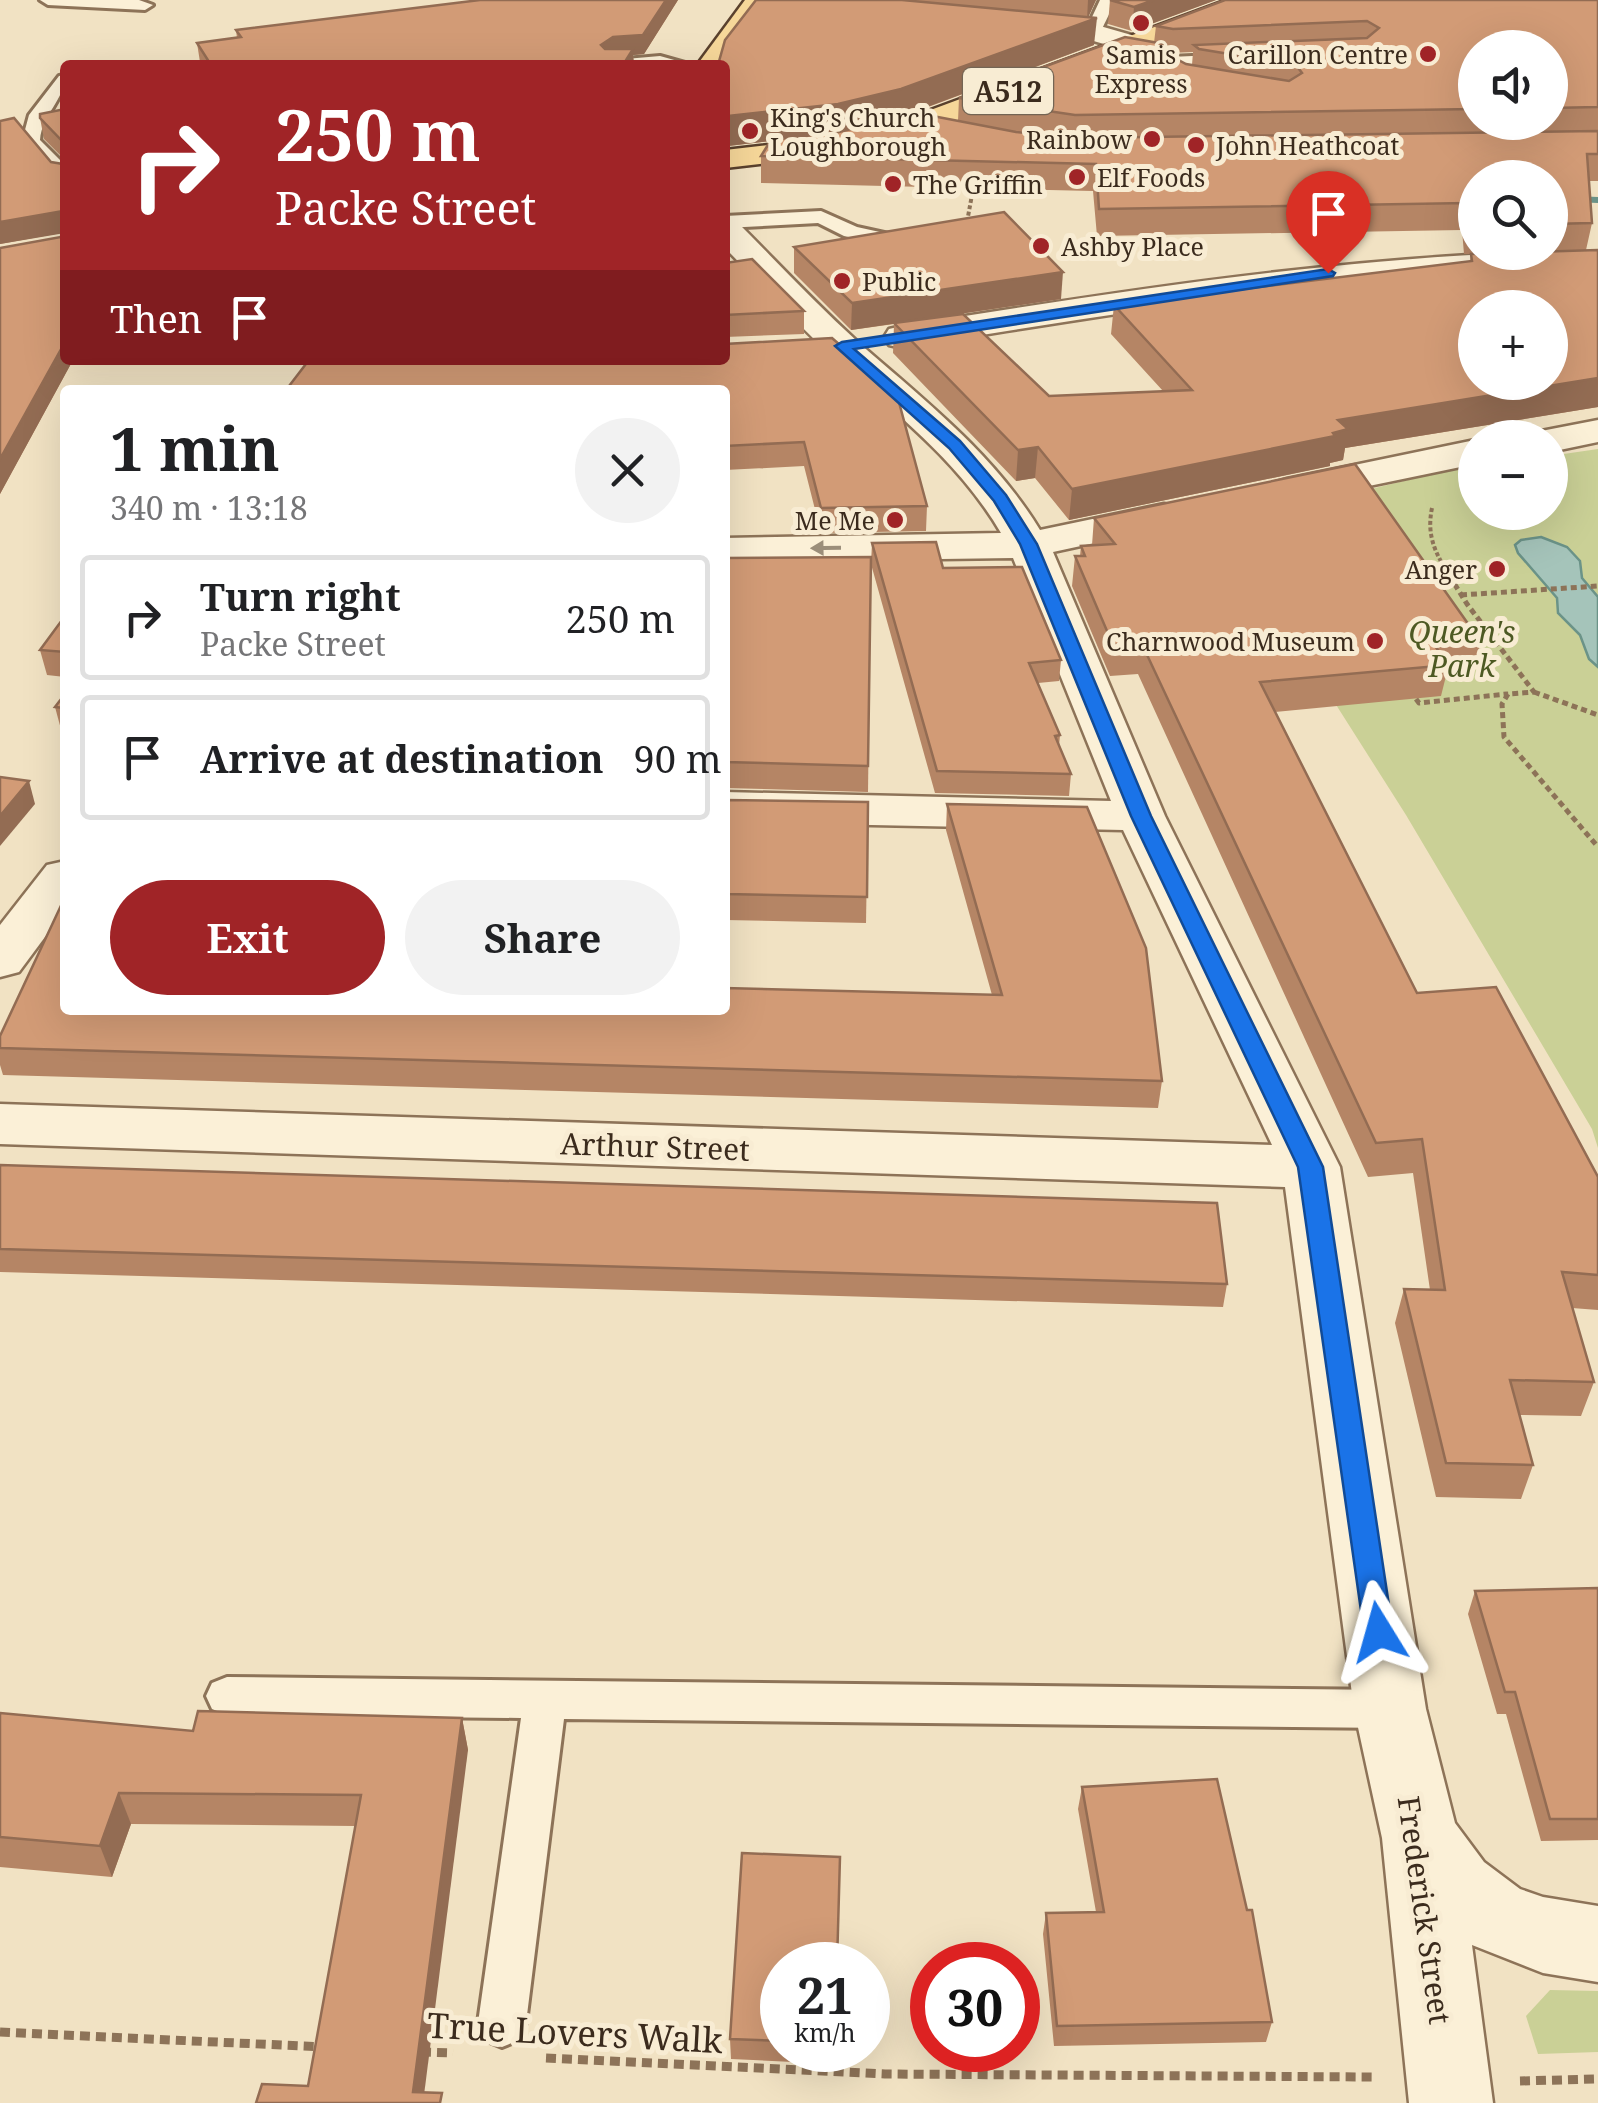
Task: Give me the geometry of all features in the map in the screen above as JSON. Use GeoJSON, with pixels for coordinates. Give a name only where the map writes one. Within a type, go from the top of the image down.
{"type":"FeatureCollection","features":[{"type":"Feature","properties":{"kind":"main road","name":"A512"},"geometry":{"type":"LineString","coordinates":[[730,159],[788,154],[882,136],[1112,42],[1251,0]]}},
{"type":"Feature","properties":{"kind":"main road"},"geometry":{"type":"LineString","coordinates":[[715,60],[764,2]]}},
{"type":"Feature","properties":{"kind":"street"},"geometry":{"type":"LineString","coordinates":[[994,23],[1112,42]]}},
{"type":"Feature","properties":{"kind":"street","name":"Frederick Street"},"geometry":{"type":"LineString","coordinates":[[730,230],[842,346],[954,444],[1000,499],[1029,544],[1141,816],[1310,1167],[1390,1709],[1420,1838],[1449,2092]]}},
{"type":"Feature","properties":{"kind":"street"},"geometry":{"type":"LineString","coordinates":[[803,348],[842,346],[1328,273],[1458,264],[1598,264]]}},
{"type":"Feature","properties":{"kind":"street"},"geometry":{"type":"LineString","coordinates":[[1568,437],[1598,432]]}},
{"type":"Feature","properties":{"kind":"street"},"geometry":{"type":"LineString","coordinates":[[1254,498],[1458,455]]}},
{"type":"Feature","properties":{"kind":"street"},"geometry":{"type":"LineString","coordinates":[[730,550],[1029,544],[1198,509]]}},
{"type":"Feature","properties":{"kind":"street"},"geometry":{"type":"LineString","coordinates":[[730,807],[1141,816]]}},
{"type":"Feature","properties":{"kind":"street"},"geometry":{"type":"LineString","coordinates":[[0,960],[60,882]]}},
{"type":"Feature","properties":{"kind":"street","name":"Arthur Street"},"geometry":{"type":"LineString","coordinates":[[0,1124],[1310,1167]]}},
{"type":"Feature","properties":{"kind":"street"},"geometry":{"type":"LineString","coordinates":[[1420,1838],[1460,1892],[1508,1924],[1562,1941],[1598,1944]]}},
{"type":"Feature","properties":{"kind":"lane"},"geometry":{"type":"LineString","coordinates":[[48,0],[144,5]]}},
{"type":"Feature","properties":{"kind":"lane"},"geometry":{"type":"LineString","coordinates":[[1108,0],[1112,42],[1170,62],[1247,59]]}},
{"type":"Feature","properties":{"kind":"lane"},"geometry":{"type":"LineString","coordinates":[[1170,62],[1184,79]]}},
{"type":"Feature","properties":{"kind":"lane"},"geometry":{"type":"LineString","coordinates":[[60,86],[36,116],[31,141],[60,171]]}},
{"type":"Feature","properties":{"kind":"lane"},"geometry":{"type":"LineString","coordinates":[[730,225],[821,217],[852,232],[890,240]]}},
{"type":"Feature","properties":{"kind":"lane"},"geometry":{"type":"LineString","coordinates":[[227,1696],[1390,1709]]}},
{"type":"Feature","properties":{"kind":"lane"},"geometry":{"type":"LineString","coordinates":[[502,2045],[545,1699]]}},
{"type":"Feature","properties":{"kind":"path"},"geometry":{"type":"LineString","coordinates":[[966,229],[974,184]]}},
{"type":"Feature","properties":{"kind":"path"},"geometry":{"type":"LineString","coordinates":[[1423,462],[1437,472],[1429,524],[1434,550],[1467,604],[1534,692]]}},
{"type":"Feature","properties":{"kind":"path"},"geometry":{"type":"LineString","coordinates":[[1437,582],[1456,584]]}},
{"type":"Feature","properties":{"kind":"path"},"geometry":{"type":"LineString","coordinates":[[1461,595],[1598,586]]}},
{"type":"Feature","properties":{"kind":"path"},"geometry":{"type":"LineString","coordinates":[[1454,604],[1467,604]]}},
{"type":"Feature","properties":{"kind":"path"},"geometry":{"type":"LineString","coordinates":[[1416,698],[1419,703],[1534,692],[1598,715]]}},
{"type":"Feature","properties":{"kind":"path"},"geometry":{"type":"LineString","coordinates":[[1508,694],[1502,704],[1504,737],[1598,847]]}},
{"type":"Feature","properties":{"kind":"path"},"geometry":{"type":"LineString","coordinates":[[0,2032],[334,2048]]}},
{"type":"Feature","properties":{"kind":"path","name":"True Lovers Walk"},"geometry":{"type":"LineString","coordinates":[[413,2052],[502,2045],[885,2074],[1366,2076],[1449,2092]]}},
{"type":"Feature","properties":{"kind":"green space","name":"Queen's Park"},"geometry":{"type":"Polygon","coordinates":[[[1598,449],[1598,1148],[1592,1129],[1406,815],[1222,525],[1458,470],[1458,530],[1568,530],[1568,453],[1598,449]]]}},
{"type":"Feature","properties":{"kind":"green space"},"geometry":{"type":"Polygon","coordinates":[[[1550,1990],[1598,1991],[1598,2052],[1538,2054],[1526,2016],[1550,1990]]]}},
{"type":"Feature","properties":{"kind":"water"},"geometry":{"type":"Polygon","coordinates":[[[1541,537],[1567,547],[1580,561],[1582,578],[1598,597],[1598,667],[1589,659],[1580,635],[1558,613],[1557,598],[1518,553],[1515,545],[1521,540],[1541,537]]]}},
{"type":"Feature","properties":{"kind":"building"},"geometry":{"type":"Polygon","coordinates":[[[480,0],[666,0],[643,35],[613,37],[601,45],[605,49],[633,49],[626,60],[208,60],[197,43],[241,37],[236,30],[480,0]]]}},
{"type":"Feature","properties":{"kind":"building"},"geometry":{"type":"Polygon","coordinates":[[[756,0],[902,0],[1097,18],[901,89],[838,104],[730,116],[730,60],[719,60],[725,40],[756,0]]]}},
{"type":"Feature","properties":{"kind":"building"},"geometry":{"type":"Polygon","coordinates":[[[1110,0],[1154,0],[1134,7],[1110,0]]]}},
{"type":"Feature","properties":{"kind":"building"},"geometry":{"type":"Polygon","coordinates":[[[1225,0],[1598,0],[1598,107],[1568,108],[1568,30],[1458,30],[1458,109],[1075,115],[959,98],[1125,37],[1164,44],[1173,57],[1186,64],[1289,81],[1302,73],[1296,65],[1194,45],[1367,38],[1379,28],[1367,21],[1173,29],[1156,26],[1225,0]]]}},
{"type":"Feature","properties":{"kind":"building"},"geometry":{"type":"Polygon","coordinates":[[[60,110],[60,139],[40,118],[40,114],[60,110]]]}},
{"type":"Feature","properties":{"kind":"building"},"geometry":{"type":"Polygon","coordinates":[[[917,113],[1016,132],[1075,138],[1458,133],[1458,140],[1568,140],[1568,131],[1598,131],[1598,154],[1587,154],[1592,223],[1568,224],[1568,160],[1458,160],[1458,203],[1099,209],[1096,164],[761,156],[771,140],[839,132],[917,113]]]}},
{"type":"Feature","properties":{"kind":"building"},"geometry":{"type":"Polygon","coordinates":[[[14,118],[51,162],[60,164],[60,212],[0,222],[0,121],[14,118]]]}},
{"type":"Feature","properties":{"kind":"building"},"geometry":{"type":"Polygon","coordinates":[[[1004,212],[1063,272],[852,303],[794,247],[1004,212]]]}},
{"type":"Feature","properties":{"kind":"building"},"geometry":{"type":"Polygon","coordinates":[[[60,237],[60,351],[0,459],[0,248],[60,237]]]}},
{"type":"Feature","properties":{"kind":"building"},"geometry":{"type":"Polygon","coordinates":[[[1598,250],[1598,378],[1568,383],[1568,290],[1458,290],[1458,400],[1462,400],[1338,420],[1348,429],[1333,433],[1335,436],[1072,489],[1038,447],[1018,450],[894,323],[963,314],[1049,396],[1192,390],[1114,305],[1458,263],[1458,270],[1568,270],[1568,251],[1598,250]]]}},
{"type":"Feature","properties":{"kind":"building"},"geometry":{"type":"Polygon","coordinates":[[[752,259],[804,311],[730,315],[730,262],[752,259]]]}},
{"type":"Feature","properties":{"kind":"building"},"geometry":{"type":"Polygon","coordinates":[[[832,338],[897,395],[927,506],[821,508],[804,442],[730,446],[730,385],[290,385],[305,365],[730,365],[730,344],[832,338]]]}},
{"type":"Feature","properties":{"kind":"building"},"geometry":{"type":"Polygon","coordinates":[[[1355,464],[1481,642],[1435,646],[1449,665],[1260,682],[1417,993],[1496,987],[1598,1177],[1598,1275],[1562,1272],[1594,1382],[1510,1380],[1533,1465],[1446,1463],[1404,1289],[1445,1290],[1422,1139],[1376,1143],[1141,642],[1113,645],[1075,556],[1085,556],[1081,546],[1115,544],[1094,518],[1355,464]]]}},
{"type":"Feature","properties":{"kind":"building"},"geometry":{"type":"Polygon","coordinates":[[[936,542],[943,568],[1022,567],[1061,660],[1029,663],[1060,735],[1055,736],[1071,774],[937,771],[872,543],[936,542]]]}},
{"type":"Feature","properties":{"kind":"building"},"geometry":{"type":"Polygon","coordinates":[[[871,557],[868,766],[730,762],[730,558],[871,557]]]}},
{"type":"Feature","properties":{"kind":"building"},"geometry":{"type":"Polygon","coordinates":[[[60,623],[60,652],[40,650],[60,623]]]}},
{"type":"Feature","properties":{"kind":"building"},"geometry":{"type":"Polygon","coordinates":[[[0,777],[29,781],[0,816],[0,777]]]}},
{"type":"Feature","properties":{"kind":"building"},"geometry":{"type":"Polygon","coordinates":[[[730,800],[868,802],[867,897],[730,894],[730,800]]]}},
{"type":"Feature","properties":{"kind":"building"},"geometry":{"type":"Polygon","coordinates":[[[947,804],[1087,807],[1146,948],[1162,1081],[0,1048],[0,1036],[60,908],[60,1015],[730,1015],[730,988],[1002,995],[947,804]]]}},
{"type":"Feature","properties":{"kind":"building"},"geometry":{"type":"Polygon","coordinates":[[[0,1165],[1217,1203],[1227,1284],[0,1249],[0,1165]]]}},
{"type":"Feature","properties":{"kind":"building"},"geometry":{"type":"Polygon","coordinates":[[[1598,1588],[1598,1819],[1550,1819],[1515,1692],[1505,1692],[1475,1591],[1598,1588]]]}},
{"type":"Feature","properties":{"kind":"building"},"geometry":{"type":"Polygon","coordinates":[[[198,1711],[462,1718],[413,2092],[442,2093],[440,2103],[256,2103],[262,2084],[308,2086],[361,1795],[119,1793],[100,1846],[0,1837],[0,1713],[193,1731],[198,1711]]]}},
{"type":"Feature","properties":{"kind":"building"},"geometry":{"type":"Polygon","coordinates":[[[1217,1779],[1247,1910],[1252,1910],[1272,2022],[1057,2026],[1046,1913],[1104,1912],[1082,1787],[1217,1779]]]}},
{"type":"Feature","properties":{"kind":"building"},"geometry":{"type":"Polygon","coordinates":[[[742,1853],[840,1857],[838,1942],[760,1942],[760,2040],[730,2039],[742,1853]]]}},
{"type":"Feature","properties":{"kind":"waterway"},"geometry":{"type":"LineString","coordinates":[[1568,199],[1598,200]]}},
{"type":"Feature","properties":{"kind":"place","name":"Samis Express"},"geometry":{"type":"Point","coordinates":[1141,23]}},
{"type":"Feature","properties":{"kind":"place","name":"Carillon Centre"},"geometry":{"type":"Point","coordinates":[1428,54]}},
{"type":"Feature","properties":{"kind":"place","name":"King's Church Loughborough"},"geometry":{"type":"Point","coordinates":[750,131]}},
{"type":"Feature","properties":{"kind":"place","name":"Rainbow"},"geometry":{"type":"Point","coordinates":[1152,139]}},
{"type":"Feature","properties":{"kind":"place","name":"John Heathcoat"},"geometry":{"type":"Point","coordinates":[1196,145]}},
{"type":"Feature","properties":{"kind":"place","name":"Elf Foods"},"geometry":{"type":"Point","coordinates":[1077,177]}},
{"type":"Feature","properties":{"kind":"place","name":"The Griffin"},"geometry":{"type":"Point","coordinates":[893,184]}},
{"type":"Feature","properties":{"kind":"place","name":"Ashby Place"},"geometry":{"type":"Point","coordinates":[1041,246]}},
{"type":"Feature","properties":{"kind":"place","name":"Public"},"geometry":{"type":"Point","coordinates":[842,281]}},
{"type":"Feature","properties":{"kind":"place","name":"Me Me"},"geometry":{"type":"Point","coordinates":[895,520]}},
{"type":"Feature","properties":{"kind":"place","name":"Anger"},"geometry":{"type":"Point","coordinates":[1497,569]}},
{"type":"Feature","properties":{"kind":"place","name":"Charnwood Museum"},"geometry":{"type":"Point","coordinates":[1375,641]}},
{"type":"Feature","properties":{"kind":"route"},"geometry":{"type":"LineString","coordinates":[[1328,273],[842,346],[954,444],[1000,499],[1029,544],[1141,816],[1310,1167],[1379,1632]]}}]}
